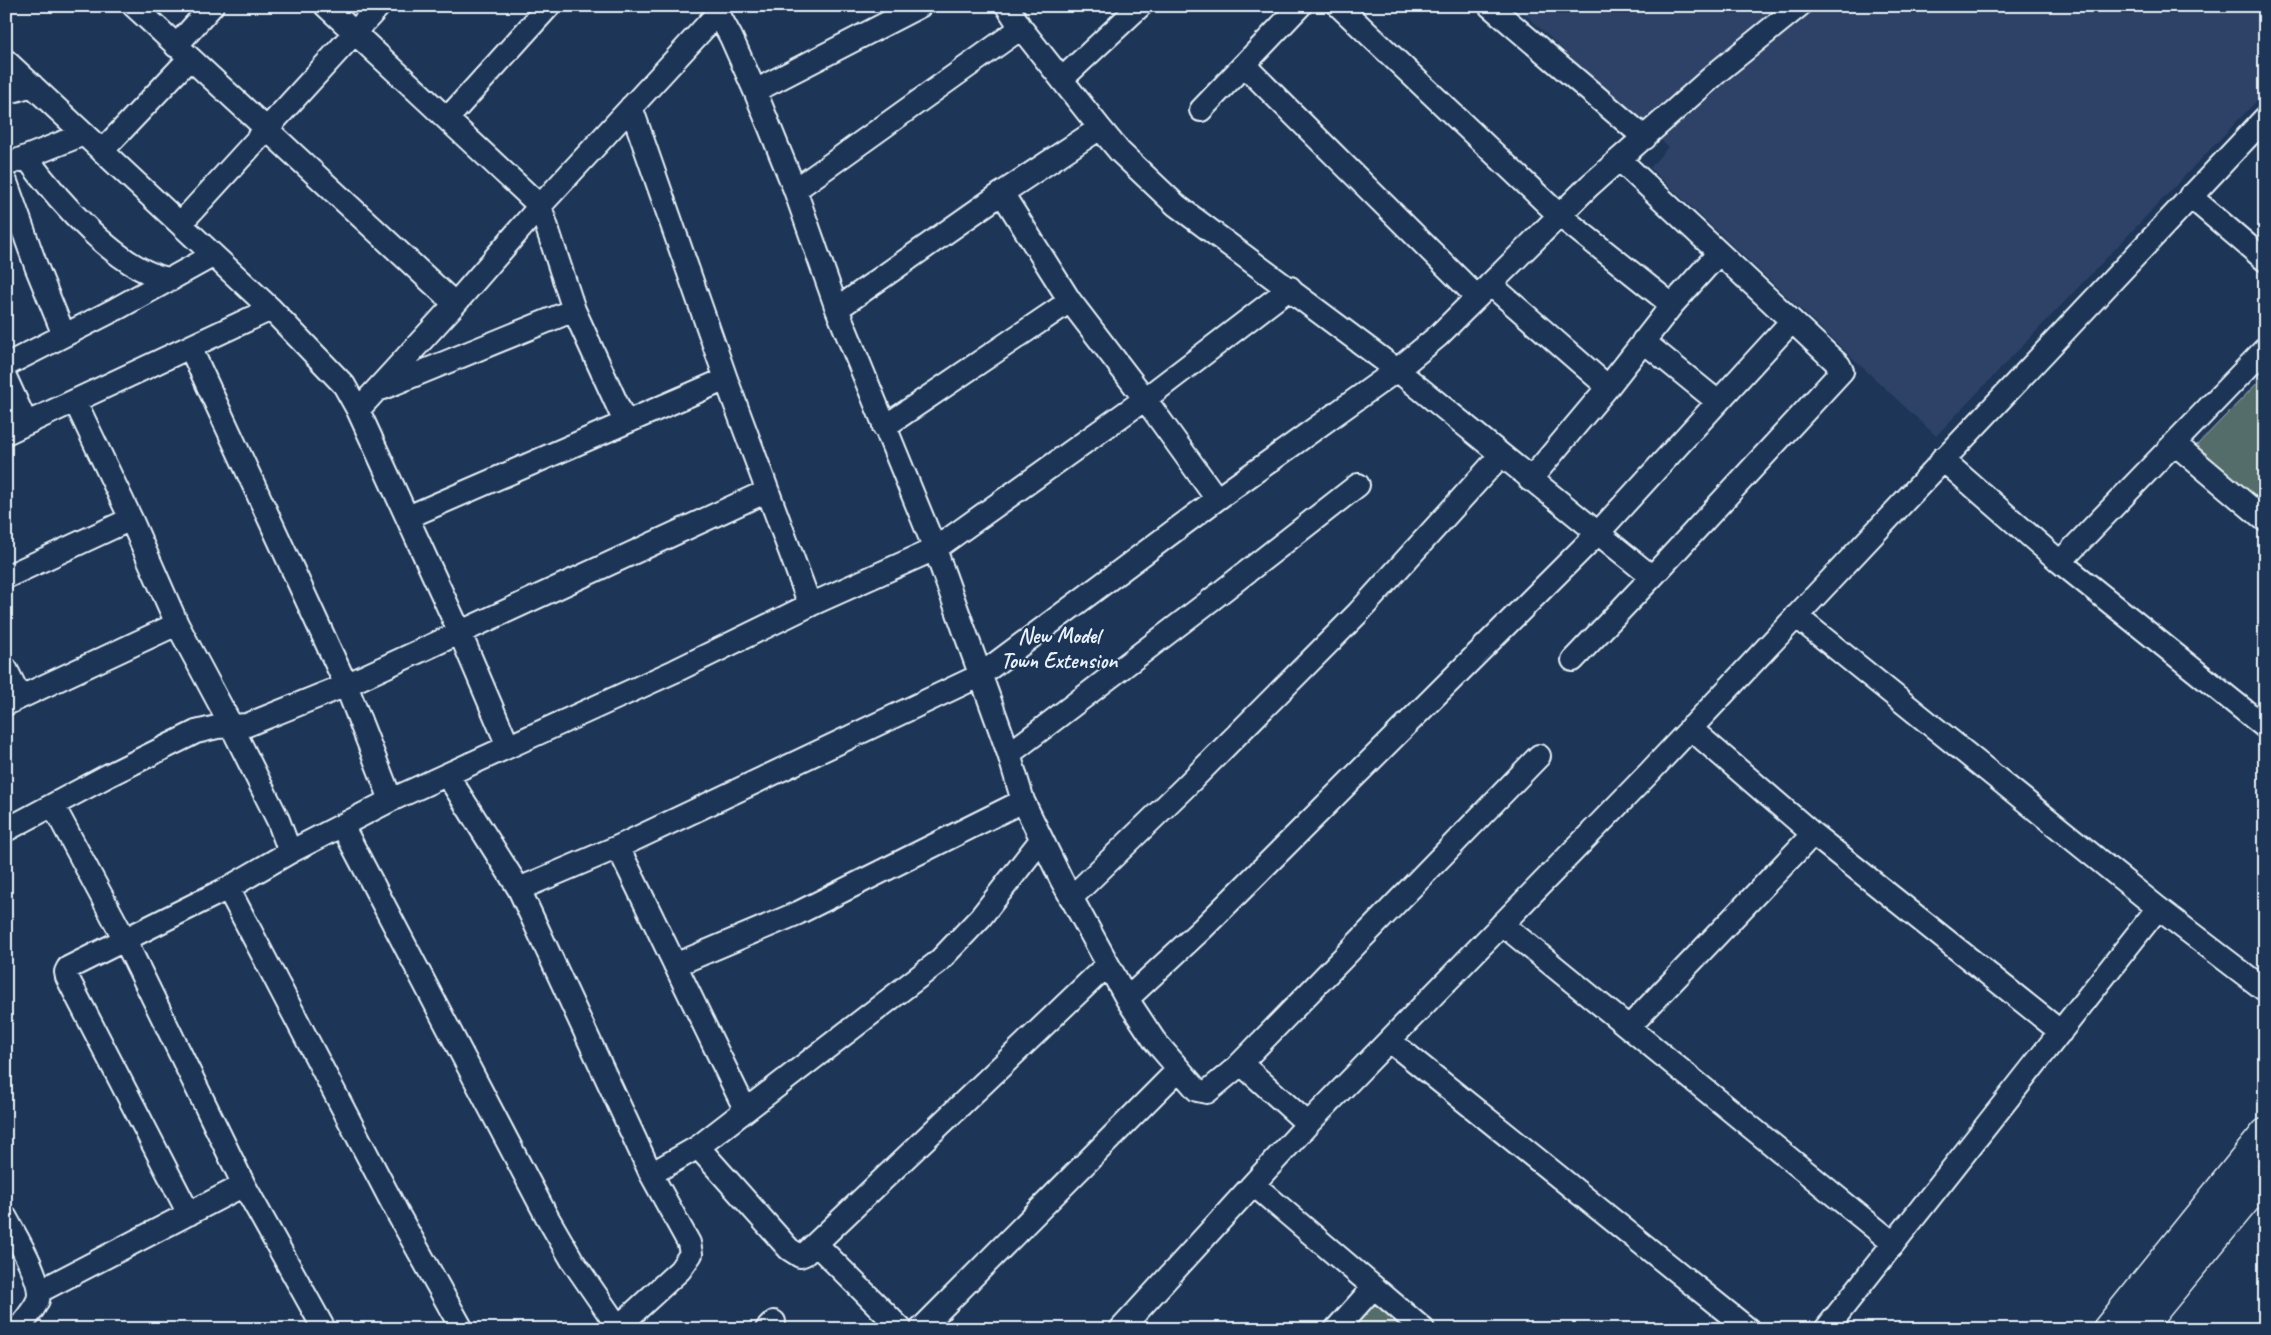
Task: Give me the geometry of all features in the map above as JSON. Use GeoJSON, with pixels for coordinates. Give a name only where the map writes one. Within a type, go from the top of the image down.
{"type":"FeatureCollection","features":[{"type":"Feature","properties":{"kind":"main road"},"geometry":{"type":"LineString","coordinates":[[2107,1329],[2265,1133]]}},
{"type":"Feature","properties":{"kind":"main road"},"geometry":{"type":"LineString","coordinates":[[2140,1329],[2265,1177]]}},
{"type":"Feature","properties":{"kind":"street"},"geometry":{"type":"LineString","coordinates":[[134,6],[456,304]]}},
{"type":"Feature","properties":{"kind":"street"},"geometry":{"type":"LineString","coordinates":[[102,151],[183,52],[212,6]]}},
{"type":"Feature","properties":{"kind":"street"},"geometry":{"type":"LineString","coordinates":[[326,6],[540,206],[574,310],[624,422]]}},
{"type":"Feature","properties":{"kind":"street"},"geometry":{"type":"LineString","coordinates":[[180,224],[379,6]]}},
{"type":"Feature","properties":{"kind":"street"},"geometry":{"type":"LineString","coordinates":[[447,119],[549,6]]}},
{"type":"Feature","properties":{"kind":"street"},"geometry":{"type":"LineString","coordinates":[[755,92],[920,6]]}},
{"type":"Feature","properties":{"kind":"street"},"geometry":{"type":"LineString","coordinates":[[1007,6],[1021,28],[1120,152],[1176,206],[1290,288],[1397,370],[1530,480],[1652,577]]}},
{"type":"Feature","properties":{"kind":"street"},"geometry":{"type":"LineString","coordinates":[[1062,79],[1140,6]]}},
{"type":"Feature","properties":{"kind":"street"},"geometry":{"type":"LineString","coordinates":[[1201,110],[1300,6]]}},
{"type":"Feature","properties":{"kind":"street"},"geometry":{"type":"LineString","coordinates":[[1339,6],[1559,215],[1672,304]]}},
{"type":"Feature","properties":{"kind":"street"},"geometry":{"type":"LineString","coordinates":[[1490,6],[1645,138]]}},
{"type":"Feature","properties":{"kind":"street"},"geometry":{"type":"LineString","coordinates":[[519,889],[618,847],[979,676],[1397,370],[1438,336],[1559,215],[1720,70],[1799,6]]}},
{"type":"Feature","properties":{"kind":"street"},"geometry":{"type":"LineString","coordinates":[[358,410],[456,304],[540,206],[716,9],[731,37],[795,190],[837,309],[935,549],[979,676],[1009,754],[1023,801],[1071,898],[1127,999],[1154,1040],[1178,1070],[1202,1092],[1210,1090],[1236,1068],[1539,756]]}},
{"type":"Feature","properties":{"kind":"street"},"geometry":{"type":"LineString","coordinates":[[795,190],[1021,28]]}},
{"type":"Feature","properties":{"kind":"street"},"geometry":{"type":"LineString","coordinates":[[6,60],[212,256],[271,309],[344,385],[358,410],[408,517],[508,746]]}},
{"type":"Feature","properties":{"kind":"street"},"geometry":{"type":"LineString","coordinates":[[1244,65],[1484,290],[1608,388]]}},
{"type":"Feature","properties":{"kind":"street"},"geometry":{"type":"LineString","coordinates":[[6,93],[32,85]]}},
{"type":"Feature","properties":{"kind":"street"},"geometry":{"type":"LineString","coordinates":[[631,106],[726,379],[810,605]]}},
{"type":"Feature","properties":{"kind":"street"},"geometry":{"type":"LineString","coordinates":[[1121,1329],[1308,1124],[1690,728],[2265,118]]}},
{"type":"Feature","properties":{"kind":"street"},"geometry":{"type":"LineString","coordinates":[[837,309],[1002,193],[1100,128]]}},
{"type":"Feature","properties":{"kind":"street"},"geometry":{"type":"LineString","coordinates":[[84,134],[16,161],[51,191],[81,222],[111,248],[140,269],[158,278],[172,279]]}},
{"type":"Feature","properties":{"kind":"street"},"geometry":{"type":"LineString","coordinates":[[1573,660],[1842,371],[1838,365],[1620,160]]}},
{"type":"Feature","properties":{"kind":"street"},"geometry":{"type":"LineString","coordinates":[[6,182],[36,266],[64,335]]}},
{"type":"Feature","properties":{"kind":"street"},"geometry":{"type":"LineString","coordinates":[[1002,193],[1070,301],[1145,398],[1217,500]]}},
{"type":"Feature","properties":{"kind":"street"},"geometry":{"type":"LineString","coordinates":[[2190,196],[2265,260]]}},
{"type":"Feature","properties":{"kind":"street"},"geometry":{"type":"LineString","coordinates":[[1530,480],[1608,388],[1672,304],[1718,254]]}},
{"type":"Feature","properties":{"kind":"street"},"geometry":{"type":"LineString","coordinates":[[6,366],[212,256]]}},
{"type":"Feature","properties":{"kind":"street"},"geometry":{"type":"LineString","coordinates":[[190,1214],[66,972],[72,965],[228,888],[290,852],[342,827],[391,800],[448,776],[508,746],[675,671],[810,605],[935,549],[1145,398],[1290,288]]}},
{"type":"Feature","properties":{"kind":"street"},"geometry":{"type":"LineString","coordinates":[[884,427],[1070,301]]}},
{"type":"Feature","properties":{"kind":"street"},"geometry":{"type":"LineString","coordinates":[[6,379],[16,428],[271,309]]}},
{"type":"Feature","properties":{"kind":"street"},"geometry":{"type":"LineString","coordinates":[[376,391],[574,310]]}},
{"type":"Feature","properties":{"kind":"street"},"geometry":{"type":"LineString","coordinates":[[1127,999],[1203,928],[1597,534],[1791,322]]}},
{"type":"Feature","properties":{"kind":"street"},"geometry":{"type":"LineString","coordinates":[[1644,341],[1718,402]]}},
{"type":"Feature","properties":{"kind":"street"},"geometry":{"type":"LineString","coordinates":[[190,347],[346,685],[391,800]]}},
{"type":"Feature","properties":{"kind":"street"},"geometry":{"type":"LineString","coordinates":[[2060,562],[2265,349]]}},
{"type":"Feature","properties":{"kind":"street"},"geometry":{"type":"LineString","coordinates":[[408,517],[726,379]]}},
{"type":"Feature","properties":{"kind":"street"},"geometry":{"type":"LineString","coordinates":[[75,401],[131,518],[177,624],[232,727],[278,820],[290,852]]}},
{"type":"Feature","properties":{"kind":"street"},"geometry":{"type":"LineString","coordinates":[[2175,444],[2265,520]]}},
{"type":"Feature","properties":{"kind":"street"},"geometry":{"type":"LineString","coordinates":[[1071,898],[1184,788],[1358,613],[1501,455]]}},
{"type":"Feature","properties":{"kind":"street"},"geometry":{"type":"LineString","coordinates":[[1942,460],[2060,562],[2265,727]]}},
{"type":"Feature","properties":{"kind":"street"},"geometry":{"type":"LineString","coordinates":[[1009,754],[1358,485]]}},
{"type":"Feature","properties":{"kind":"street"},"geometry":{"type":"LineString","coordinates":[[6,830],[196,732],[260,721],[346,685],[767,491]]}},
{"type":"Feature","properties":{"kind":"street"},"geometry":{"type":"LineString","coordinates":[[6,577],[131,518]]}},
{"type":"Feature","properties":{"kind":"street"},"geometry":{"type":"LineString","coordinates":[[1796,616],[2158,908],[2265,990]]}},
{"type":"Feature","properties":{"kind":"street"},"geometry":{"type":"LineString","coordinates":[[6,669],[13,701],[177,624]]}},
{"type":"Feature","properties":{"kind":"street"},"geometry":{"type":"LineString","coordinates":[[1690,728],[1813,834],[2061,1032]]}},
{"type":"Feature","properties":{"kind":"street"},"geometry":{"type":"LineString","coordinates":[[342,827],[546,1215],[572,1260],[617,1328],[680,1270],[691,1254],[689,1242],[651,1174],[519,889],[448,776]]}},
{"type":"Feature","properties":{"kind":"street"},"geometry":{"type":"LineString","coordinates":[[675,966],[798,913],[1023,801]]}},
{"type":"Feature","properties":{"kind":"street"},"geometry":{"type":"LineString","coordinates":[[53,805],[125,940],[244,1185],[324,1329]]}},
{"type":"Feature","properties":{"kind":"street"},"geometry":{"type":"LineString","coordinates":[[1629,1027],[1813,834]]}},
{"type":"Feature","properties":{"kind":"street"},"geometry":{"type":"LineString","coordinates":[[651,1174],[698,1147],[938,962],[980,918],[1041,840]]}},
{"type":"Feature","properties":{"kind":"street"},"geometry":{"type":"LineString","coordinates":[[618,847],[746,1109]]}},
{"type":"Feature","properties":{"kind":"street"},"geometry":{"type":"LineString","coordinates":[[228,888],[398,1214],[462,1329]]}},
{"type":"Feature","properties":{"kind":"street"},"geometry":{"type":"LineString","coordinates":[[1826,1329],[2158,908]]}},
{"type":"Feature","properties":{"kind":"street"},"geometry":{"type":"LineString","coordinates":[[1502,924],[1893,1243]]}},
{"type":"Feature","properties":{"kind":"street"},"geometry":{"type":"LineString","coordinates":[[698,1147],[789,1250],[800,1256],[805,1254],[1107,965]]}},
{"type":"Feature","properties":{"kind":"street"},"geometry":{"type":"LineString","coordinates":[[1390,1041],[1748,1329]]}},
{"type":"Feature","properties":{"kind":"street"},"geometry":{"type":"LineString","coordinates":[[1236,1068],[1246,1068],[1308,1124]]}},
{"type":"Feature","properties":{"kind":"street"},"geometry":{"type":"LineString","coordinates":[[920,1329],[1178,1070]]}},
{"type":"Feature","properties":{"kind":"street"},"geometry":{"type":"LineString","coordinates":[[40,1291],[244,1185]]}},
{"type":"Feature","properties":{"kind":"street"},"geometry":{"type":"LineString","coordinates":[[1254,1185],[1423,1329]]}},
{"type":"Feature","properties":{"kind":"street"},"geometry":{"type":"LineString","coordinates":[[6,1218],[35,1276],[40,1291],[38,1300],[18,1329]]}},
{"type":"Feature","properties":{"kind":"street"},"geometry":{"type":"LineString","coordinates":[[816,1244],[901,1329]]}},
{"type":"Feature","properties":{"kind":"street"},"geometry":{"type":"LineString","coordinates":[[1336,1329],[1373,1288]]}},
{"type":"Feature","properties":{"kind":"shaded area"},"geometry":{"type":"Polygon","coordinates":[[[1516,6],[2265,6],[2265,92],[1936,436],[1650,168],[1668,147],[1516,6]]]}},
{"type":"Feature","properties":{"kind":"green space"},"geometry":{"type":"Polygon","coordinates":[[[2265,375],[2265,506],[2194,448],[2265,375]]]}},
{"type":"Feature","properties":{"kind":"green space"},"geometry":{"type":"Polygon","coordinates":[[[1373,1303],[1404,1329],[1352,1329],[1373,1303]]]}},
{"type":"Feature","properties":{"kind":"district","name":"New Model Town Extension"},"geometry":{"type":"Point","coordinates":[1059,648]}}]}
